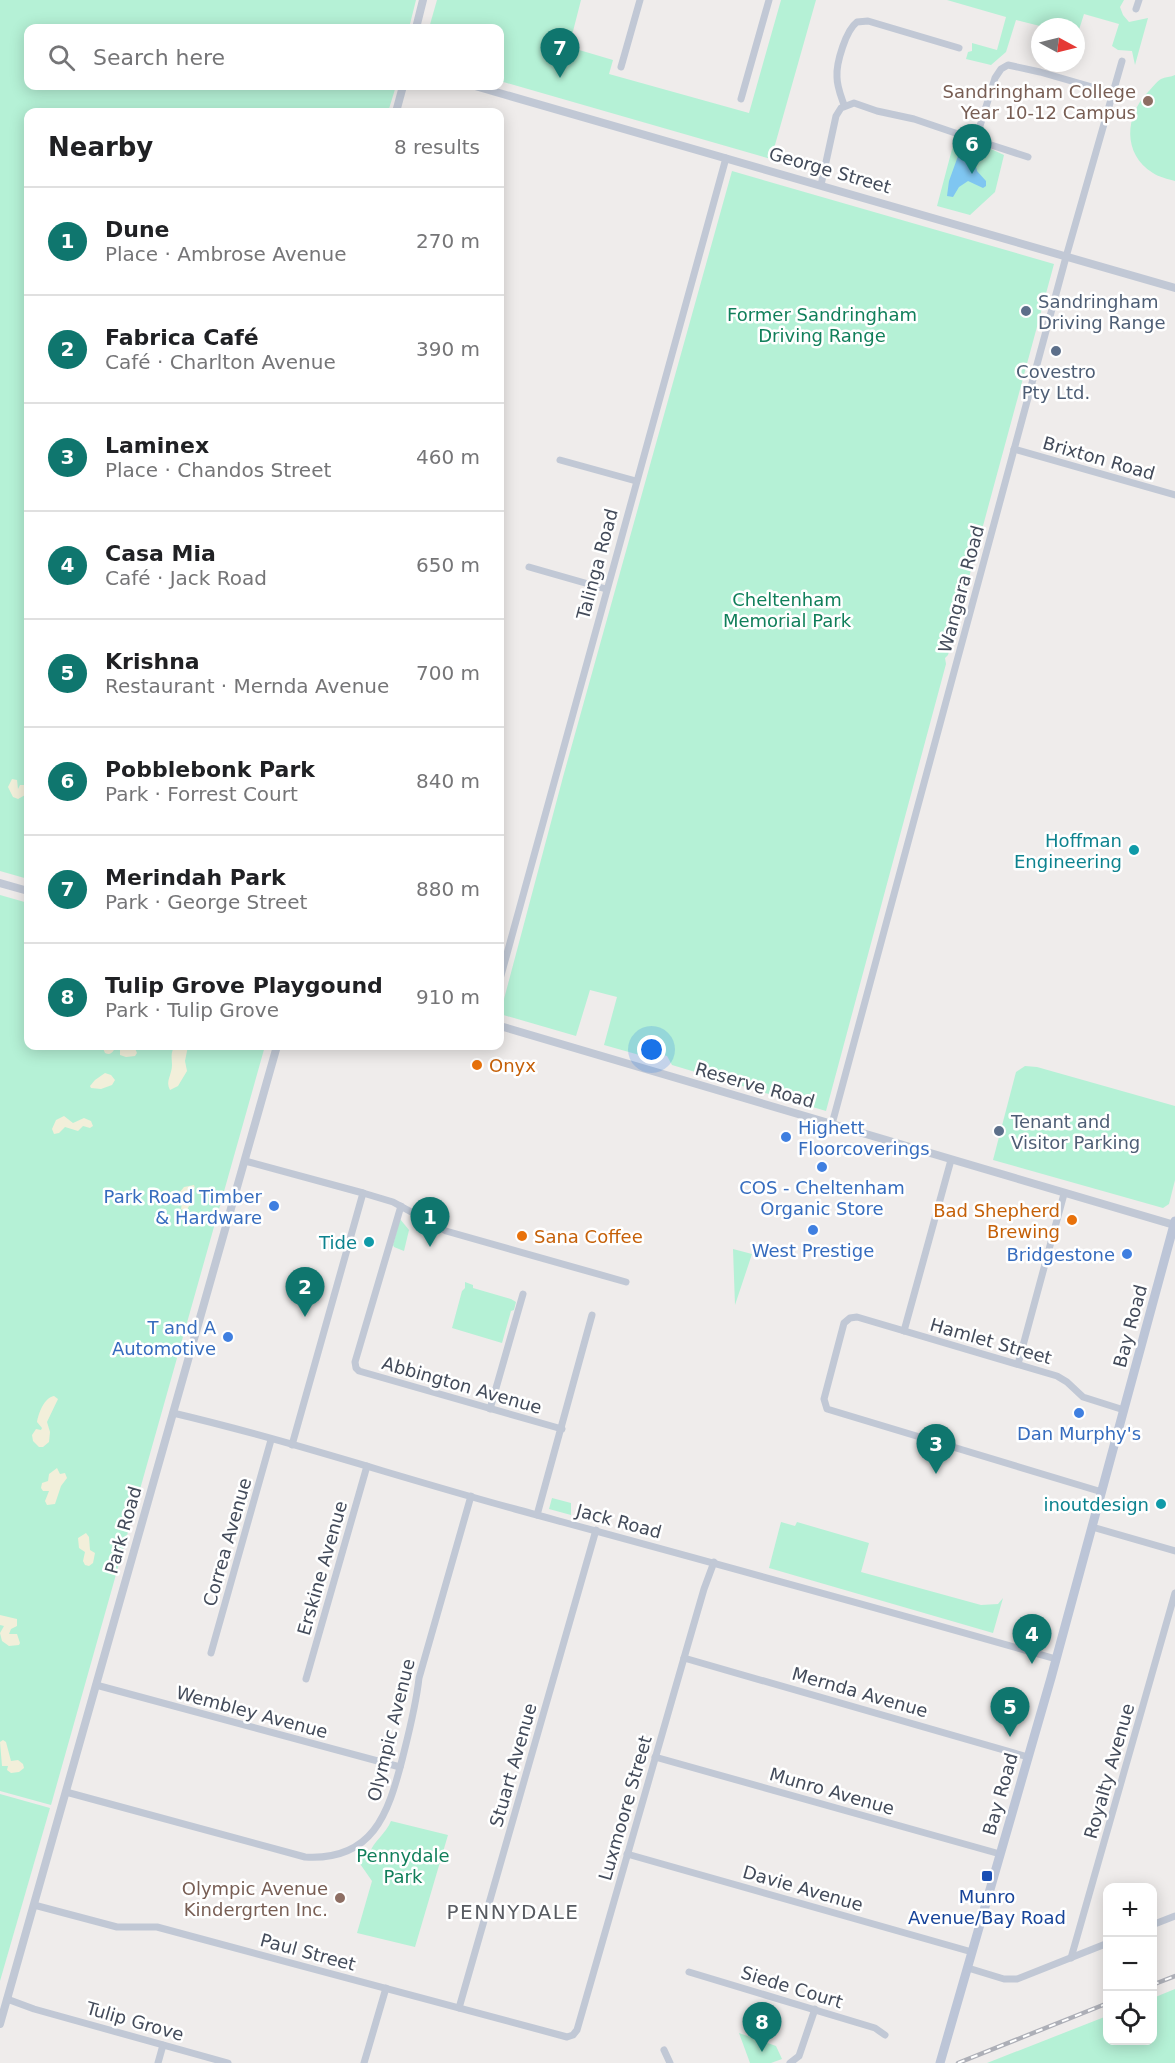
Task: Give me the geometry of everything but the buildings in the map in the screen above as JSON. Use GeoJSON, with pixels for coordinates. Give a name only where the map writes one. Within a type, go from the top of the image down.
{"type":"FeatureCollection","features":[{"type":"Feature","properties":{"kind":"main road","name":"Bay Road"},"geometry":{"type":"LineString","coordinates":[[940,2063],[1056,1659],[1174,1223]]}},
{"type":"Feature","properties":{"kind":"street"},"geometry":{"type":"LineString","coordinates":[[417,24],[423,0]]}},
{"type":"Feature","properties":{"kind":"street"},"geometry":{"type":"LineString","coordinates":[[621,67],[640,0]]}},
{"type":"Feature","properties":{"kind":"street"},"geometry":{"type":"LineString","coordinates":[[741,99],[769,0]]}},
{"type":"Feature","properties":{"kind":"street"},"geometry":{"type":"LineString","coordinates":[[1136,9],[1138,0]]}},
{"type":"Feature","properties":{"kind":"street"},"geometry":{"type":"LineString","coordinates":[[844,105],[839,90],[837,71],[848,34],[857,22],[868,21],[959,48]]}},
{"type":"Feature","properties":{"kind":"street","name":"Wangara Road"},"geometry":{"type":"LineString","coordinates":[[832,1124],[1066,257],[1122,61]]}},
{"type":"Feature","properties":{"kind":"street"},"geometry":{"type":"LineString","coordinates":[[821,185],[836,116],[844,105],[858,104],[927,123],[960,136],[967,136],[975,134],[981,125],[996,74],[1008,65],[1113,93]]}},
{"type":"Feature","properties":{"kind":"street"},"geometry":{"type":"LineString","coordinates":[[397,108],[402,90]]}},
{"type":"Feature","properties":{"kind":"street","name":"George Street"},"geometry":{"type":"LineString","coordinates":[[489,90],[1175,288]]}},
{"type":"Feature","properties":{"kind":"street"},"geometry":{"type":"LineString","coordinates":[[975,134],[988,144],[1028,157]]}},
{"type":"Feature","properties":{"kind":"street","name":"Talinga Road"},"geometry":{"type":"LineString","coordinates":[[504,964],[726,158]]}},
{"type":"Feature","properties":{"kind":"street","name":"Brixton Road"},"geometry":{"type":"LineString","coordinates":[[1014,449],[1175,495]]}},
{"type":"Feature","properties":{"kind":"street"},"geometry":{"type":"LineString","coordinates":[[560,460],[636,482]]}},
{"type":"Feature","properties":{"kind":"street"},"geometry":{"type":"LineString","coordinates":[[529,567],[606,589]]}},
{"type":"Feature","properties":{"kind":"street"},"geometry":{"type":"LineString","coordinates":[[0,883],[24,890]]}},
{"type":"Feature","properties":{"kind":"street","name":"Reserve Road"},"geometry":{"type":"LineString","coordinates":[[504,1027],[1064,1194],[1174,1223]]}},
{"type":"Feature","properties":{"kind":"street","name":"Park Road"},"geometry":{"type":"LineString","coordinates":[[0,2024],[276,1050]]}},
{"type":"Feature","properties":{"kind":"street"},"geometry":{"type":"LineString","coordinates":[[904,1331],[951,1160]]}},
{"type":"Feature","properties":{"kind":"street"},"geometry":{"type":"LineString","coordinates":[[245,1161],[363,1193],[401,1206],[446,1231],[626,1282]]}},
{"type":"Feature","properties":{"kind":"street"},"geometry":{"type":"LineString","coordinates":[[292,1445],[363,1193]]}},
{"type":"Feature","properties":{"kind":"street"},"geometry":{"type":"LineString","coordinates":[[1018,1364],[1064,1194]]}},
{"type":"Feature","properties":{"kind":"street","name":"Abbington Avenue"},"geometry":{"type":"LineString","coordinates":[[401,1206],[356,1368],[359,1371],[562,1429]]}},
{"type":"Feature","properties":{"kind":"street"},"geometry":{"type":"LineString","coordinates":[[490,1409],[523,1294]]}},
{"type":"Feature","properties":{"kind":"street"},"geometry":{"type":"LineString","coordinates":[[537,1515],[592,1315]]}},
{"type":"Feature","properties":{"kind":"street","name":"Hamlet Street"},"geometry":{"type":"LineString","coordinates":[[1102,1492],[834,1412],[825,1407],[824,1399],[844,1323],[850,1318],[857,1317],[1061,1377],[1083,1397],[1124,1410]]}},
{"type":"Feature","properties":{"kind":"street","name":"Jack Road"},"geometry":{"type":"LineString","coordinates":[[173,1413],[537,1515],[712,1561],[1056,1659]]}},
{"type":"Feature","properties":{"kind":"street","name":"Correa Avenue"},"geometry":{"type":"LineString","coordinates":[[211,1653],[271,1440]]}},
{"type":"Feature","properties":{"kind":"street","name":"Erskine Avenue"},"geometry":{"type":"LineString","coordinates":[[306,1679],[367,1466]]}},
{"type":"Feature","properties":{"kind":"street","name":"Olympic Avenue"},"geometry":{"type":"LineString","coordinates":[[66,1792],[305,1857],[318,1857],[351,1849],[370,1836],[385,1814],[400,1767],[416,1708],[419,1678],[471,1496]]}},
{"type":"Feature","properties":{"kind":"street"},"geometry":{"type":"LineString","coordinates":[[1092,1527],[1175,1551]]}},
{"type":"Feature","properties":{"kind":"street","name":"Stuart Avenue"},"geometry":{"type":"LineString","coordinates":[[459,2008],[596,1530]]}},
{"type":"Feature","properties":{"kind":"street","name":"Luxmoore Street"},"geometry":{"type":"LineString","coordinates":[[573,2035],[577,2030],[712,1561]]}},
{"type":"Feature","properties":{"kind":"street","name":"Royalty Avenue"},"geometry":{"type":"LineString","coordinates":[[1071,1958],[1175,1593]]}},
{"type":"Feature","properties":{"kind":"street","name":"Mernda Avenue"},"geometry":{"type":"LineString","coordinates":[[684,1658],[1028,1757]]}},
{"type":"Feature","properties":{"kind":"street","name":"Wembley Avenue"},"geometry":{"type":"LineString","coordinates":[[96,1685],[400,1767]]}},
{"type":"Feature","properties":{"kind":"street","name":"Munro Avenue"},"geometry":{"type":"LineString","coordinates":[[655,1757],[1000,1854]]}},
{"type":"Feature","properties":{"kind":"street","name":"Davie Avenue"},"geometry":{"type":"LineString","coordinates":[[627,1854],[972,1952]]}},
{"type":"Feature","properties":{"kind":"street","name":"Paul Street"},"geometry":{"type":"LineString","coordinates":[[34,1905],[117,1928],[157,1927],[567,2037],[573,2035]]}},
{"type":"Feature","properties":{"kind":"street"},"geometry":{"type":"LineString","coordinates":[[1157,1923],[1175,1916]]}},
{"type":"Feature","properties":{"kind":"street"},"geometry":{"type":"LineString","coordinates":[[968,1968],[1013,1980],[1103,1945]]}},
{"type":"Feature","properties":{"kind":"street","name":"Siede Court"},"geometry":{"type":"LineString","coordinates":[[689,1972],[875,2028],[885,2035]]}},
{"type":"Feature","properties":{"kind":"street"},"geometry":{"type":"LineString","coordinates":[[364,2063],[386,1988]]}},
{"type":"Feature","properties":{"kind":"street","name":"Tulip Grove"},"geometry":{"type":"LineString","coordinates":[[6,2002],[228,2063]]}},
{"type":"Feature","properties":{"kind":"street"},"geometry":{"type":"LineString","coordinates":[[789,2063],[799,2056],[815,2009]]}},
{"type":"Feature","properties":{"kind":"street"},"geometry":{"type":"LineString","coordinates":[[158,2063],[163,2045]]}},
{"type":"Feature","properties":{"kind":"street"},"geometry":{"type":"LineString","coordinates":[[664,2050],[670,2063]]}},
{"type":"Feature","properties":{"kind":"green space"},"geometry":{"type":"Polygon","coordinates":[[[0,0],[416,0],[410,24],[24,24],[24,90],[395,90],[389,108],[24,108],[24,878],[0,871],[0,0]]]}},
{"type":"Feature","properties":{"kind":"green space"},"geometry":{"type":"Polygon","coordinates":[[[437,0],[581,0],[569,47],[613,60],[609,74],[749,113],[781,0],[816,0],[771,159],[504,82],[504,24],[430,24],[437,0]]]}},
{"type":"Feature","properties":{"kind":"green space"},"geometry":{"type":"Polygon","coordinates":[[[947,0],[1124,0],[1120,7],[1129,22],[1148,18],[1135,65],[1132,51],[1118,50],[1112,46],[1119,24],[1084,14],[1083,18],[1031,18],[1031,24],[1016,20],[1006,52],[991,65],[966,59],[968,52],[972,51],[972,43],[997,50],[1006,17],[947,0]]]}},
{"type":"Feature","properties":{"kind":"green space"},"geometry":{"type":"Polygon","coordinates":[[[1175,75],[1175,181],[1155,174],[1143,165],[1136,156],[1130,134],[1131,123],[1140,101],[1159,80],[1175,75]]]}},
{"type":"Feature","properties":{"kind":"green space"},"geometry":{"type":"Polygon","coordinates":[[[955,138],[978,143],[1004,155],[995,192],[970,215],[937,206],[955,138]]]}},
{"type":"Feature","properties":{"kind":"green space"},"geometry":{"type":"Polygon","coordinates":[[[732,171],[1054,264],[948,655],[945,658],[946,664],[826,1111],[672,1065],[667,1056],[659,1054],[650,1058],[604,1045],[617,997],[590,990],[576,1036],[504,1015],[504,999],[563,777],[732,171]]]}},
{"type":"Feature","properties":{"kind":"green space"},"geometry":{"type":"Polygon","coordinates":[[[0,895],[24,902],[24,1050],[264,1050],[51,1805],[0,1791],[0,895]]]}},
{"type":"Feature","properties":{"kind":"green space"},"geometry":{"type":"Polygon","coordinates":[[[1025,1066],[1037,1067],[1175,1106],[1175,1180],[1169,1204],[1163,1208],[993,1160],[1016,1072],[1025,1066]]]}},
{"type":"Feature","properties":{"kind":"green space"},"geometry":{"type":"Polygon","coordinates":[[[400,1219],[409,1230],[404,1251],[393,1245],[400,1219]]]}},
{"type":"Feature","properties":{"kind":"green space"},"geometry":{"type":"Polygon","coordinates":[[[733,1249],[752,1254],[735,1305],[733,1249]]]}},
{"type":"Feature","properties":{"kind":"green space"},"geometry":{"type":"Polygon","coordinates":[[[465,1282],[473,1285],[473,1288],[516,1302],[514,1310],[511,1311],[502,1343],[452,1328],[465,1282]]]}},
{"type":"Feature","properties":{"kind":"green space"},"geometry":{"type":"Polygon","coordinates":[[[552,1498],[571,1503],[571,1515],[549,1509],[552,1498]]]}},
{"type":"Feature","properties":{"kind":"green space"},"geometry":{"type":"Polygon","coordinates":[[[781,1522],[795,1526],[797,1522],[869,1543],[861,1572],[981,1605],[998,1604],[1003,1598],[993,1633],[769,1568],[781,1522]]]}},
{"type":"Feature","properties":{"kind":"green space"},"geometry":{"type":"Polygon","coordinates":[[[0,1794],[50,1808],[0,1981],[0,1794]]]}},
{"type":"Feature","properties":{"kind":"green space","name":"Pennydale Park"},"geometry":{"type":"Polygon","coordinates":[[[391,1821],[448,1835],[415,1947],[357,1933],[372,1881],[356,1858],[362,1854],[369,1855],[391,1821]]]}},
{"type":"Feature","properties":{"kind":"green space"},"geometry":{"type":"Polygon","coordinates":[[[1175,1989],[1175,2063],[987,2063],[1103,2018],[1103,2045],[1157,2045],[1157,1996],[1175,1989]]]}},
{"type":"Feature","properties":{"kind":"green space"},"geometry":{"type":"Polygon","coordinates":[[[739,2033],[776,2046],[782,2059],[771,2063],[750,2063],[739,2033]]]}},
{"type":"Feature","properties":{"kind":"sand"},"geometry":{"type":"Polygon","coordinates":[[[12,779],[17,780],[18,789],[20,785],[24,785],[24,796],[18,799],[13,797],[8,787],[12,779]]]}},
{"type":"Feature","properties":{"kind":"sand"},"geometry":{"type":"Polygon","coordinates":[[[104,1050],[114,1050],[111,1053],[105,1053],[104,1050]]]}},
{"type":"Feature","properties":{"kind":"sand"},"geometry":{"type":"Polygon","coordinates":[[[120,1050],[136,1050],[137,1053],[135,1056],[120,1055],[120,1050]]]}},
{"type":"Feature","properties":{"kind":"sand"},"geometry":{"type":"Polygon","coordinates":[[[173,1050],[187,1050],[185,1061],[187,1071],[178,1086],[170,1090],[168,1081],[172,1069],[173,1050]]]}},
{"type":"Feature","properties":{"kind":"sand"},"geometry":{"type":"Polygon","coordinates":[[[105,1073],[111,1075],[115,1080],[112,1085],[101,1089],[91,1088],[95,1080],[105,1073]]]}},
{"type":"Feature","properties":{"kind":"sand"},"geometry":{"type":"Polygon","coordinates":[[[64,1116],[73,1123],[84,1118],[91,1121],[93,1126],[90,1128],[83,1126],[78,1131],[65,1127],[59,1133],[54,1134],[52,1129],[56,1120],[64,1116]]]}},
{"type":"Feature","properties":{"kind":"sand"},"geometry":{"type":"Polygon","coordinates":[[[194,1185],[195,1188],[192,1189],[194,1192],[191,1193],[194,1196],[188,1198],[192,1205],[186,1212],[181,1209],[182,1202],[176,1201],[175,1198],[184,1187],[194,1185]]]}},
{"type":"Feature","properties":{"kind":"sand"},"geometry":{"type":"Polygon","coordinates":[[[54,1396],[58,1399],[47,1422],[50,1432],[49,1442],[39,1447],[33,1441],[32,1435],[36,1429],[41,1430],[37,1422],[41,1410],[45,1402],[54,1396]]]}},
{"type":"Feature","properties":{"kind":"sand"},"geometry":{"type":"Polygon","coordinates":[[[57,1468],[60,1474],[65,1473],[67,1478],[61,1486],[55,1504],[47,1505],[45,1501],[49,1491],[43,1491],[42,1483],[48,1481],[49,1474],[57,1468]]]}},
{"type":"Feature","properties":{"kind":"sand"},"geometry":{"type":"Polygon","coordinates":[[[86,1533],[89,1537],[90,1550],[95,1553],[93,1563],[89,1566],[83,1561],[85,1552],[79,1548],[78,1538],[86,1533]]]}},
{"type":"Feature","properties":{"kind":"sand"},"geometry":{"type":"Polygon","coordinates":[[[0,1615],[17,1619],[17,1626],[11,1629],[9,1634],[17,1634],[19,1645],[9,1646],[2,1641],[0,1633],[4,1626],[0,1625],[0,1615]]]}},
{"type":"Feature","properties":{"kind":"sand"},"geometry":{"type":"Polygon","coordinates":[[[3,1740],[6,1742],[11,1761],[18,1760],[23,1764],[24,1768],[19,1772],[11,1773],[7,1770],[8,1766],[2,1766],[0,1742],[3,1740]]]}},
{"type":"Feature","properties":{"kind":"water"},"geometry":{"type":"Polygon","coordinates":[[[966,155],[975,162],[977,171],[986,181],[986,186],[983,188],[968,181],[959,187],[953,197],[947,196],[949,181],[958,156],[966,155]]]}},
{"type":"Feature","properties":{"kind":"railway"},"geometry":{"type":"LineString","coordinates":[[1157,1983],[1175,1976]]}},
{"type":"Feature","properties":{"kind":"railway"},"geometry":{"type":"LineString","coordinates":[[958,2063],[1103,2005]]}},
{"type":"Feature","properties":{"kind":"place","name":"Merindah Park"},"geometry":{"type":"Point","coordinates":[560,78]}},
{"type":"Feature","properties":{"kind":"place","name":"Sandringham College Year 10-12 Campus"},"geometry":{"type":"Point","coordinates":[1148,101]}},
{"type":"Feature","properties":{"kind":"place","name":"Pobblebonk Park"},"geometry":{"type":"Point","coordinates":[972,174]}},
{"type":"Feature","properties":{"kind":"place","name":"Sandringham Driving Range"},"geometry":{"type":"Point","coordinates":[1026,311]}},
{"type":"Feature","properties":{"kind":"place","name":"Covestro Pty Ltd."},"geometry":{"type":"Point","coordinates":[1056,351]}},
{"type":"Feature","properties":{"kind":"place","name":"Hoffman Engineering"},"geometry":{"type":"Point","coordinates":[1134,850]}},
{"type":"Feature","properties":{"kind":"place","name":"Onyx"},"geometry":{"type":"Point","coordinates":[477,1065]}},
{"type":"Feature","properties":{"kind":"place","name":"Tenant and Visitor Parking"},"geometry":{"type":"Point","coordinates":[999,1131]}},
{"type":"Feature","properties":{"kind":"place","name":"Highett Floorcoverings"},"geometry":{"type":"Point","coordinates":[786,1137]}},
{"type":"Feature","properties":{"kind":"place","name":"COS - Cheltenham Organic Store"},"geometry":{"type":"Point","coordinates":[822,1167]}},
{"type":"Feature","properties":{"kind":"place","name":"Park Road Timber & Hardware"},"geometry":{"type":"Point","coordinates":[274,1206]}},
{"type":"Feature","properties":{"kind":"place","name":"Bad Shepherd Brewing"},"geometry":{"type":"Point","coordinates":[1072,1220]}},
{"type":"Feature","properties":{"kind":"place","name":"West Prestige"},"geometry":{"type":"Point","coordinates":[813,1230]}},
{"type":"Feature","properties":{"kind":"place","name":"Sana Coffee"},"geometry":{"type":"Point","coordinates":[522,1236]}},
{"type":"Feature","properties":{"kind":"place","name":"Tide"},"geometry":{"type":"Point","coordinates":[369,1242]}},
{"type":"Feature","properties":{"kind":"place","name":"Dune"},"geometry":{"type":"Point","coordinates":[430,1247]}},
{"type":"Feature","properties":{"kind":"place","name":"Bridgestone"},"geometry":{"type":"Point","coordinates":[1127,1254]}},
{"type":"Feature","properties":{"kind":"place","name":"Fabrica Café"},"geometry":{"type":"Point","coordinates":[305,1317]}},
{"type":"Feature","properties":{"kind":"place","name":"T and A Automotive"},"geometry":{"type":"Point","coordinates":[228,1337]}},
{"type":"Feature","properties":{"kind":"place","name":"Dan Murphy's"},"geometry":{"type":"Point","coordinates":[1079,1413]}},
{"type":"Feature","properties":{"kind":"place","name":"Laminex"},"geometry":{"type":"Point","coordinates":[936,1474]}},
{"type":"Feature","properties":{"kind":"place","name":"inoutdesign"},"geometry":{"type":"Point","coordinates":[1161,1504]}},
{"type":"Feature","properties":{"kind":"place","name":"Casa Mia"},"geometry":{"type":"Point","coordinates":[1032,1664]}},
{"type":"Feature","properties":{"kind":"place","name":"Krishna"},"geometry":{"type":"Point","coordinates":[1010,1737]}},
{"type":"Feature","properties":{"kind":"place","name":"Munro Avenue/Bay Road"},"geometry":{"type":"Point","coordinates":[987,1876]}},
{"type":"Feature","properties":{"kind":"place","name":"Olympic Avenue Kindergrten Inc."},"geometry":{"type":"Point","coordinates":[340,1898]}},
{"type":"Feature","properties":{"kind":"place","name":"Tulip Grove Playgound"},"geometry":{"type":"Point","coordinates":[762,2052]}},
{"type":"Feature","properties":{"kind":"district","name":"PENNYDALE"},"geometry":{"type":"Point","coordinates":[513,1912]}},
{"type":"Feature","properties":{"kind":"park label","name":"Former Sandringham Driving Range"},"geometry":{"type":"Point","coordinates":[822,324]}},
{"type":"Feature","properties":{"kind":"park label","name":"Cheltenham Memorial Park"},"geometry":{"type":"Point","coordinates":[787,609]}}]}
